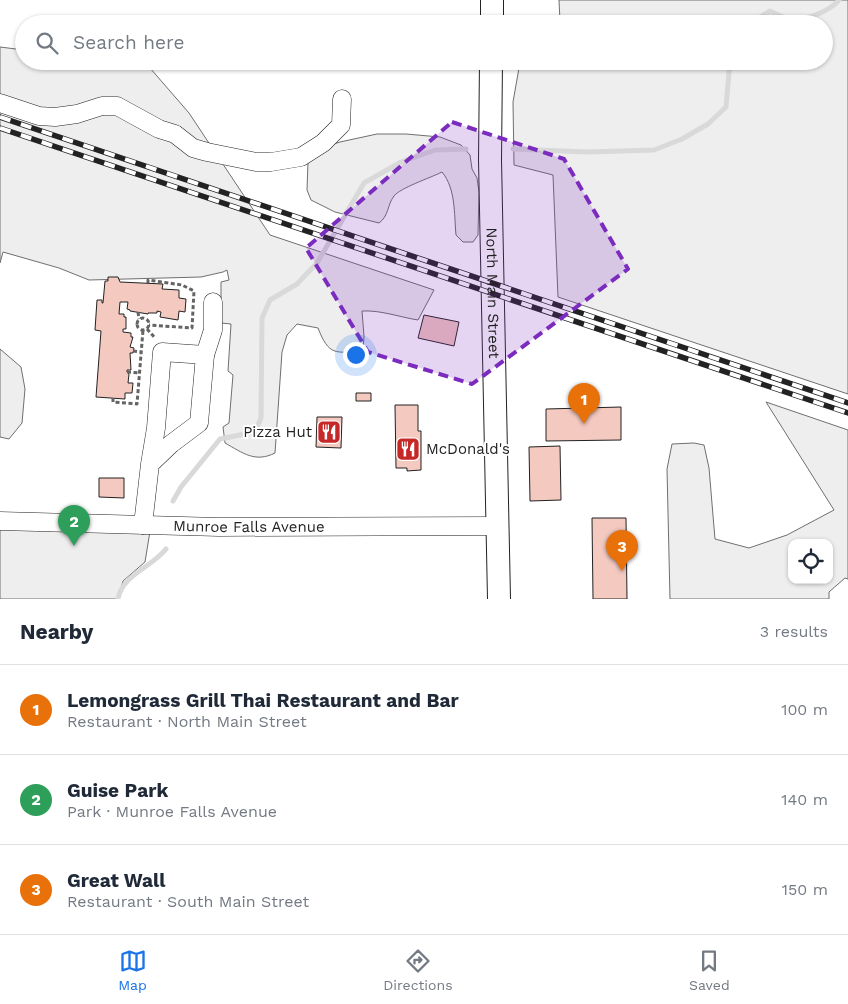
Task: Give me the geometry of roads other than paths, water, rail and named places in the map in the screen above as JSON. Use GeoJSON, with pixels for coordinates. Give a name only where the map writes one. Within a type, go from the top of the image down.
{"type":"FeatureCollection","features":[{"type":"Feature","properties":{"kind":"main road"},"geometry":{"type":"LineString","coordinates":[[492,0],[492,15]]}},
{"type":"Feature","properties":{"kind":"main road","name":"North Main Street"},"geometry":{"type":"LineString","coordinates":[[491,70],[490,160],[499,599]]}},
{"type":"Feature","properties":{"kind":"street"},"geometry":{"type":"LineString","coordinates":[[0,103],[39,116],[55,117],[77,114],[102,106],[117,106],[160,129],[175,134],[192,148],[256,162],[271,162],[301,156],[323,143],[341,125],[342,99]]}},
{"type":"Feature","properties":{"kind":"street"},"geometry":{"type":"LineString","coordinates":[[150,464],[171,444],[199,423],[205,355],[213,330],[212,302]]}},
{"type":"Feature","properties":{"kind":"street"},"geometry":{"type":"LineString","coordinates":[[143,525],[156,428],[162,352],[205,355]]}},
{"type":"Feature","properties":{"kind":"street","name":"Munroe Falls Avenue"},"geometry":{"type":"LineString","coordinates":[[0,521],[302,528],[499,526]]}},
{"type":"Feature","properties":{"kind":"waterway"},"geometry":{"type":"LineString","coordinates":[[814,15],[824,11],[839,0]]}},
{"type":"Feature","properties":{"kind":"waterway"},"geometry":{"type":"LineString","coordinates":[[764,15],[770,11],[779,15]]}},
{"type":"Feature","properties":{"kind":"waterway"},"geometry":{"type":"LineString","coordinates":[[513,149],[588,152],[654,150],[682,139],[708,124],[726,107],[729,70]]}},
{"type":"Feature","properties":{"kind":"waterway"},"geometry":{"type":"LineString","coordinates":[[173,501],[181,487],[220,439],[255,432],[261,418],[262,318],[270,300],[297,284],[317,263],[364,183],[401,162],[435,150],[466,149]]}},
{"type":"Feature","properties":{"kind":"waterway"},"geometry":{"type":"LineString","coordinates":[[118,599],[125,584],[131,577],[166,549]]}},
{"type":"Feature","properties":{"kind":"railway"},"geometry":{"type":"LineString","coordinates":[[0,117],[848,403]]}},
{"type":"Feature","properties":{"kind":"railway"},"geometry":{"type":"LineString","coordinates":[[0,128],[848,413]]}},
{"type":"Feature","properties":{"kind":"place","name":"Lemongrass Grill Thai Restaurant and Bar"},"geometry":{"type":"Point","coordinates":[584,424]}},
{"type":"Feature","properties":{"kind":"place","name":"Pizza Hut"},"geometry":{"type":"Point","coordinates":[329,432]}},
{"type":"Feature","properties":{"kind":"place","name":"McDonald's"},"geometry":{"type":"Point","coordinates":[408,449]}},
{"type":"Feature","properties":{"kind":"place","name":"Guise Park"},"geometry":{"type":"Point","coordinates":[74,546]}},
{"type":"Feature","properties":{"kind":"place","name":"Great Wall"},"geometry":{"type":"Point","coordinates":[622,571]}}]}
